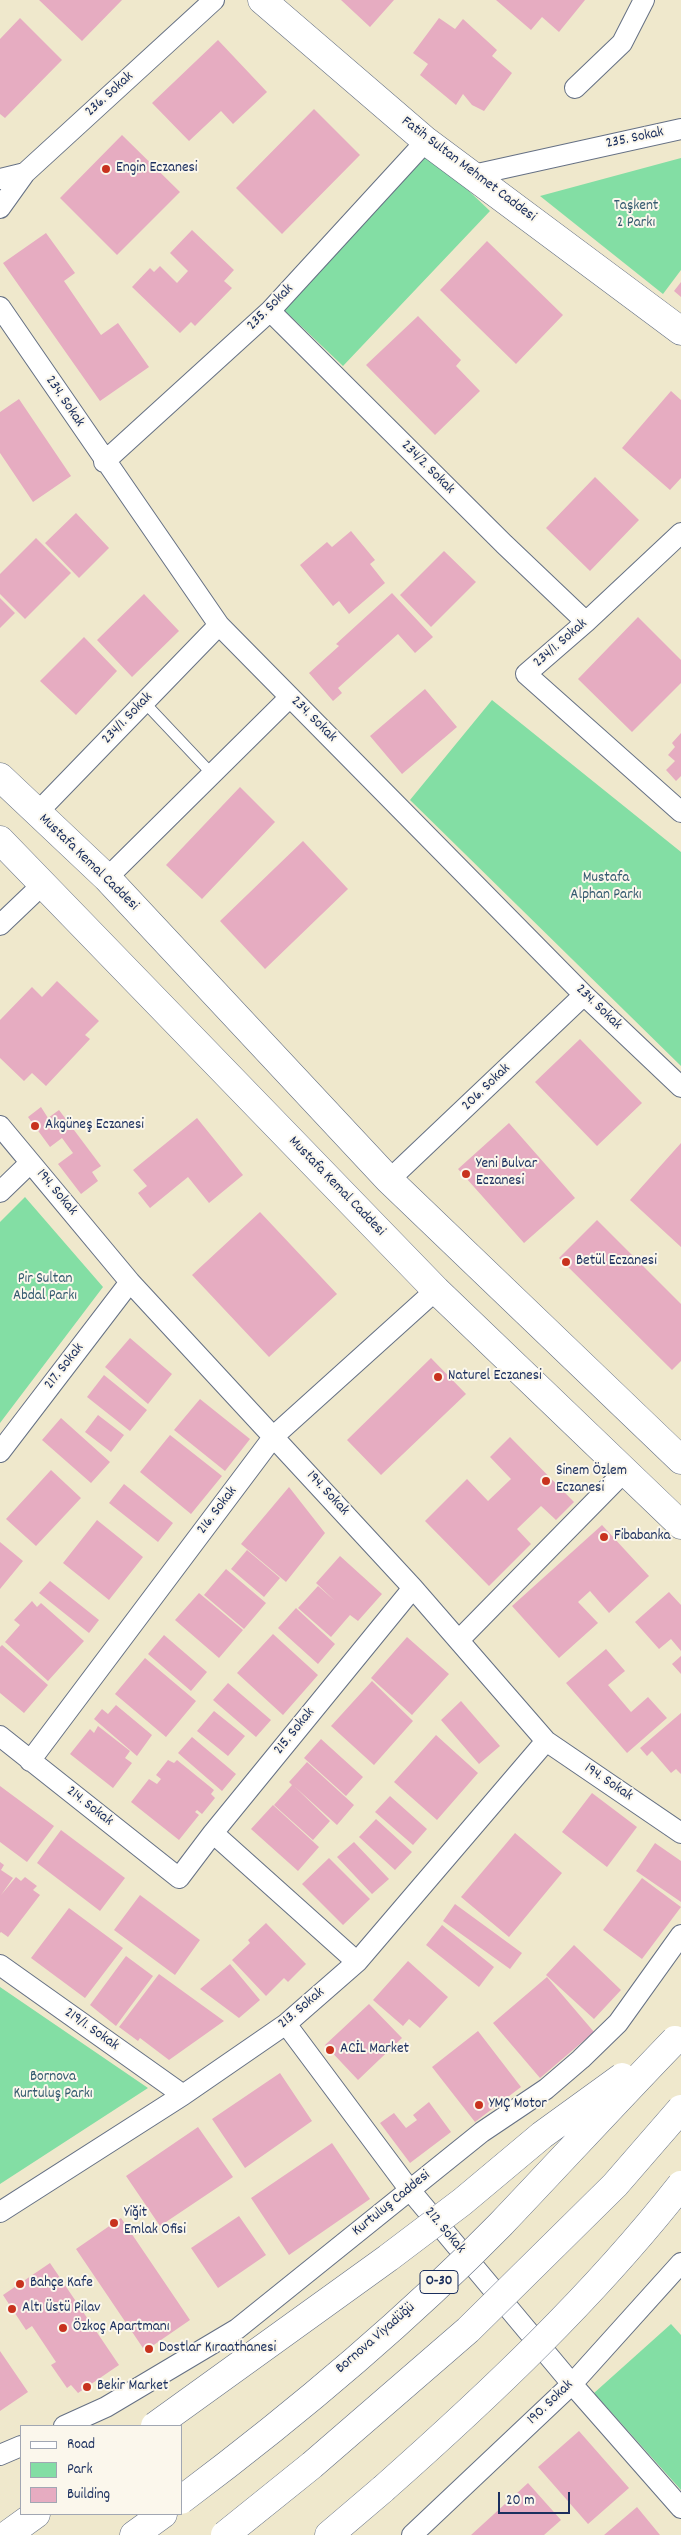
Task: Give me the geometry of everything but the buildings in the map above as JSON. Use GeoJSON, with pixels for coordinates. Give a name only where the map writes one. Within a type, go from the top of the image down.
{"type":"FeatureCollection","features":[{"type":"Feature","properties":{"kind":"main road","name":"Fatih Sultan Mehmet Caddesi"},"geometry":{"type":"LineString","coordinates":[[262,0],[426,141],[681,331]]}},
{"type":"Feature","properties":{"kind":"main road","name":"Mustafa Kemal Caddesi"},"geometry":{"type":"LineString","coordinates":[[0,777],[36,814],[107,878],[389,1180],[681,1460]]}},
{"type":"Feature","properties":{"kind":"main road","name":"Mustafa Kemal Caddesi"},"geometry":{"type":"LineString","coordinates":[[0,840],[436,1290],[681,1525]]}},
{"type":"Feature","properties":{"kind":"main road"},"geometry":{"type":"LineString","coordinates":[[156,2425],[388,2258],[462,2202],[542,2134],[678,2036]]}},
{"type":"Feature","properties":{"kind":"main road","name":"Bornova Viyadüğü"},"geometry":{"type":"LineString","coordinates":[[182,2499],[236,2459],[385,2334],[500,2224],[678,2036]]}},
{"type":"Feature","properties":{"kind":"main road"},"geometry":{"type":"LineString","coordinates":[[225,2535],[312,2465],[468,2330],[615,2185],[681,2109]]}},
{"type":"Feature","properties":{"kind":"main road"},"geometry":{"type":"LineString","coordinates":[[330,2535],[479,2403],[565,2317],[654,2219],[681,2185]]}},
{"type":"Feature","properties":{"kind":"main road"},"geometry":{"type":"LineString","coordinates":[[344,2535],[383,2490]]}},
{"type":"Feature","properties":{"kind":"main road"},"geometry":{"type":"LineString","coordinates":[[7,2535],[35,2515]]}},
{"type":"Feature","properties":{"kind":"main road"},"geometry":{"type":"LineString","coordinates":[[134,2535],[161,2515]]}},
{"type":"Feature","properties":{"kind":"street","name":"236. Sokak"},"geometry":{"type":"LineString","coordinates":[[0,179],[25,173],[214,0]]}},
{"type":"Feature","properties":{"kind":"street"},"geometry":{"type":"LineString","coordinates":[[575,88],[622,43],[644,0]]}},
{"type":"Feature","properties":{"kind":"street","name":"235. Sokak"},"geometry":{"type":"LineString","coordinates":[[472,175],[681,129]]}},
{"type":"Feature","properties":{"kind":"street","name":"235. Sokak"},"geometry":{"type":"LineString","coordinates":[[104,462],[270,311],[426,141]]}},
{"type":"Feature","properties":{"kind":"street"},"geometry":{"type":"LineString","coordinates":[[0,208],[25,173]]}},
{"type":"Feature","properties":{"kind":"street","name":"234. Sokak"},"geometry":{"type":"LineString","coordinates":[[0,307],[104,462],[219,625],[584,995],[681,1087]]}},
{"type":"Feature","properties":{"kind":"street","name":"234/2. Sokak"},"geometry":{"type":"LineString","coordinates":[[270,311],[504,544],[586,622]]}},
{"type":"Feature","properties":{"kind":"street","name":"234/1. Sokak"},"geometry":{"type":"LineString","coordinates":[[681,533],[586,622],[526,674],[681,812]]}},
{"type":"Feature","properties":{"kind":"street","name":"234/1. Sokak"},"geometry":{"type":"LineString","coordinates":[[36,814],[219,625]]}},
{"type":"Feature","properties":{"kind":"street"},"geometry":{"type":"LineString","coordinates":[[107,878],[290,697]]}},
{"type":"Feature","properties":{"kind":"street"},"geometry":{"type":"LineString","coordinates":[[0,925],[44,884]]}},
{"type":"Feature","properties":{"kind":"street","name":"206. Sokak"},"geometry":{"type":"LineString","coordinates":[[389,1180],[584,995]]}},
{"type":"Feature","properties":{"kind":"street","name":"194. Sokak"},"geometry":{"type":"LineString","coordinates":[[0,1126],[130,1282],[413,1588],[546,1741],[681,1833]]}},
{"type":"Feature","properties":{"kind":"street"},"geometry":{"type":"LineString","coordinates":[[0,1192],[30,1162]]}},
{"type":"Feature","properties":{"kind":"street","name":"217. Sokak"},"geometry":{"type":"LineString","coordinates":[[0,1452],[130,1282]]}},
{"type":"Feature","properties":{"kind":"street","name":"216. Sokak"},"geometry":{"type":"LineString","coordinates":[[30,1761],[274,1436],[436,1290]]}},
{"type":"Feature","properties":{"kind":"street"},"geometry":{"type":"LineString","coordinates":[[458,1640],[625,1470]]}},
{"type":"Feature","properties":{"kind":"street","name":"215. Sokak"},"geometry":{"type":"LineString","coordinates":[[179,1878],[213,1833],[413,1588]]}},
{"type":"Feature","properties":{"kind":"street","name":"214. Sokak"},"geometry":{"type":"LineString","coordinates":[[0,1736],[179,1878]]}},
{"type":"Feature","properties":{"kind":"street","name":"213. Sokak"},"geometry":{"type":"LineString","coordinates":[[0,2212],[183,2095],[286,2024],[357,1962],[546,1741]]}},
{"type":"Feature","properties":{"kind":"street"},"geometry":{"type":"LineString","coordinates":[[213,1833],[357,1962]]}},
{"type":"Feature","properties":{"kind":"street","name":"Kurtuluş Caddesi"},"geometry":{"type":"LineString","coordinates":[[66,2425],[106,2408],[237,2329],[482,2132],[546,2089],[581,2060],[618,2023],[681,1935]]}},
{"type":"Feature","properties":{"kind":"street","name":"219/1. Sokak"},"geometry":{"type":"LineString","coordinates":[[0,1965],[183,2095]]}},
{"type":"Feature","properties":{"kind":"street","name":"212. Sokak"},"geometry":{"type":"LineString","coordinates":[[286,2024],[409,2189],[572,2384],[681,2508]]}},
{"type":"Feature","properties":{"kind":"street","name":"190. Sokak"},"geometry":{"type":"LineString","coordinates":[[412,2535],[572,2384],[681,2263]]}},
{"type":"Feature","properties":{"kind":"street"},"geometry":{"type":"LineString","coordinates":[[0,2455],[20,2446]]}},
{"type":"Feature","properties":{"kind":"lane"},"geometry":{"type":"LineString","coordinates":[[144,702],[212,774]]}},
{"type":"Feature","properties":{"kind":"green space"},"geometry":{"type":"Polygon","coordinates":[[[429,153],[490,211],[343,366],[282,308],[429,153]]]}},
{"type":"Feature","properties":{"kind":"green space","name":"Taşkent 2 Parkı"},"geometry":{"type":"Polygon","coordinates":[[[681,158],[681,270],[663,294],[540,196],[681,158]]]}},
{"type":"Feature","properties":{"kind":"green space","name":"Mustafa Alphan Parkı"},"geometry":{"type":"Polygon","coordinates":[[[492,700],[681,852],[681,1066],[410,800],[492,700]]]}},
{"type":"Feature","properties":{"kind":"green space","name":"Pir Sultan Abdal Parkı"},"geometry":{"type":"Polygon","coordinates":[[[25,1197],[103,1287],[0,1423],[0,1222],[25,1197]]]}},
{"type":"Feature","properties":{"kind":"green space","name":"Bornova Kurtuluş Parkı"},"geometry":{"type":"Polygon","coordinates":[[[0,1987],[148,2088],[0,2184],[0,1987]]]}},
{"type":"Feature","properties":{"kind":"green space"},"geometry":{"type":"Polygon","coordinates":[[[671,2324],[681,2335],[681,2490],[594,2393],[671,2324]]]}},
{"type":"Feature","properties":{"kind":"place","name":"Engin Eczanesi"},"geometry":{"type":"Point","coordinates":[106,169]}},
{"type":"Feature","properties":{"kind":"place","name":"Akgüneş Eczanesi"},"geometry":{"type":"Point","coordinates":[35,1126]}},
{"type":"Feature","properties":{"kind":"place","name":"Yeni Bulvar Eczanesi"},"geometry":{"type":"Point","coordinates":[466,1174]}},
{"type":"Feature","properties":{"kind":"place","name":"Betül Eczanesi"},"geometry":{"type":"Point","coordinates":[566,1262]}},
{"type":"Feature","properties":{"kind":"place","name":"Naturel Eczanesi"},"geometry":{"type":"Point","coordinates":[438,1377]}},
{"type":"Feature","properties":{"kind":"place","name":"Sinem Özlem Eczanesi"},"geometry":{"type":"Point","coordinates":[546,1481]}},
{"type":"Feature","properties":{"kind":"place","name":"Fibabanka"},"geometry":{"type":"Point","coordinates":[604,1537]}},
{"type":"Feature","properties":{"kind":"place","name":"ACİL Market"},"geometry":{"type":"Point","coordinates":[330,2050]}},
{"type":"Feature","properties":{"kind":"place","name":"YMÇ Motor"},"geometry":{"type":"Point","coordinates":[479,2105]}},
{"type":"Feature","properties":{"kind":"place","name":"Yiğit Emlak Ofisi"},"geometry":{"type":"Point","coordinates":[114,2223]}},
{"type":"Feature","properties":{"kind":"place","name":"Bahçe Kafe"},"geometry":{"type":"Point","coordinates":[20,2284]}},
{"type":"Feature","properties":{"kind":"place","name":"Altı Üstü Pilav"},"geometry":{"type":"Point","coordinates":[12,2309]}},
{"type":"Feature","properties":{"kind":"place","name":"Özkoç Apartmanı"},"geometry":{"type":"Point","coordinates":[63,2328]}},
{"type":"Feature","properties":{"kind":"place","name":"Dostlar Kıraathanesi"},"geometry":{"type":"Point","coordinates":[149,2349]}},
{"type":"Feature","properties":{"kind":"place","name":"Bekir Market"},"geometry":{"type":"Point","coordinates":[87,2387]}}]}
